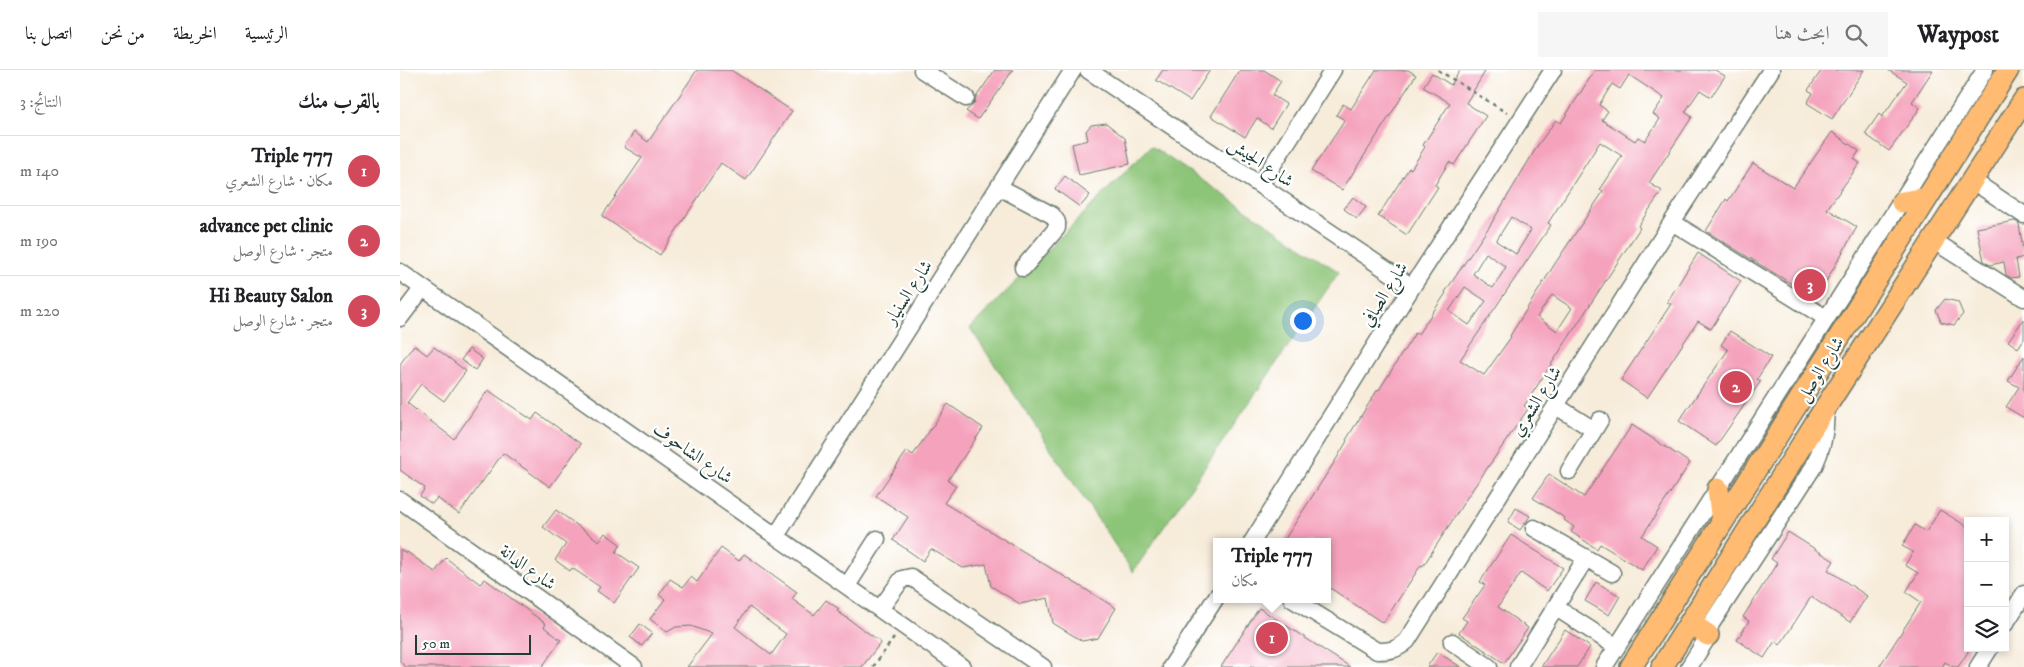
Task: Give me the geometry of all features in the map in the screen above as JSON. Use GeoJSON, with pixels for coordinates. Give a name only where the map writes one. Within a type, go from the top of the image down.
{"type":"FeatureCollection","features":[{"type":"Feature","properties":{"kind":"main road","name":"شارع الوصل"},"geometry":{"type":"LineString","coordinates":[[1631,667],[2008,70]]}},
{"type":"Feature","properties":{"kind":"main road","name":"شارع الوصل"},"geometry":{"type":"LineString","coordinates":[[1662,667],[1825,408],[2023,105]]}},
{"type":"Feature","properties":{"kind":"main road"},"geometry":{"type":"LineString","coordinates":[[1902,202],[1927,198]]}},
{"type":"Feature","properties":{"kind":"main road"},"geometry":{"type":"LineString","coordinates":[[1718,489],[1722,522]]}},
{"type":"Feature","properties":{"kind":"main road"},"geometry":{"type":"LineString","coordinates":[[1690,623],[1708,635]]}},
{"type":"Feature","properties":{"kind":"street"},"geometry":{"type":"LineString","coordinates":[[922,70],[966,98]]}},
{"type":"Feature","properties":{"kind":"street","name":"شارع السنيار"},"geometry":{"type":"LineString","coordinates":[[776,536],[1073,70]]}},
{"type":"Feature","properties":{"kind":"street","name":"شارع الجيش"},"geometry":{"type":"LineString","coordinates":[[1088,70],[1412,287]]}},
{"type":"Feature","properties":{"kind":"street"},"geometry":{"type":"LineString","coordinates":[[1260,185],[1332,70]]}},
{"type":"Feature","properties":{"kind":"street","name":"شارع الصافي"},"geometry":{"type":"LineString","coordinates":[[1255,538],[1412,287],[1553,70]]}},
{"type":"Feature","properties":{"kind":"street","name":"شارع الشعري"},"geometry":{"type":"LineString","coordinates":[[1299,603],[1377,651],[1389,651],[1402,646],[1407,641],[1672,222],[1771,70]]}},
{"type":"Feature","properties":{"kind":"street"},"geometry":{"type":"LineString","coordinates":[[1604,667],[1985,70]]}},
{"type":"Feature","properties":{"kind":"street"},"geometry":{"type":"LineString","coordinates":[[1973,181],[2024,215]]}},
{"type":"Feature","properties":{"kind":"street"},"geometry":{"type":"LineString","coordinates":[[999,186],[1052,215],[1057,222],[1057,228],[1023,268]]}},
{"type":"Feature","properties":{"kind":"street"},"geometry":{"type":"LineString","coordinates":[[1672,222],[1826,318]]}},
{"type":"Feature","properties":{"kind":"street"},"geometry":{"type":"LineString","coordinates":[[1934,241],[2024,298]]}},
{"type":"Feature","properties":{"kind":"street","name":"شارع الشاحوف"},"geometry":{"type":"LineString","coordinates":[[400,272],[962,667]]}},
{"type":"Feature","properties":{"kind":"street"},"geometry":{"type":"LineString","coordinates":[[400,318],[422,288]]}},
{"type":"Feature","properties":{"kind":"street"},"geometry":{"type":"LineString","coordinates":[[1556,406],[1597,425],[1569,471]]}},
{"type":"Feature","properties":{"kind":"street"},"geometry":{"type":"LineString","coordinates":[[1689,667],[1708,635],[1711,624],[1814,466],[1826,432],[1825,408]]}},
{"type":"Feature","properties":{"kind":"street","name":"شارع الدانة"},"geometry":{"type":"LineString","coordinates":[[400,500],[634,667]]}},
{"type":"Feature","properties":{"kind":"street"},"geometry":{"type":"LineString","coordinates":[[1534,528],[1612,573]]}},
{"type":"Feature","properties":{"kind":"street"},"geometry":{"type":"LineString","coordinates":[[847,586],[877,539]]}},
{"type":"Feature","properties":{"kind":"street"},"geometry":{"type":"LineString","coordinates":[[1518,667],[1586,558]]}},
{"type":"Feature","properties":{"kind":"street"},"geometry":{"type":"LineString","coordinates":[[880,610],[902,579],[911,576],[1043,667]]}},
{"type":"Feature","properties":{"kind":"street"},"geometry":{"type":"LineString","coordinates":[[2009,618],[2024,594]]}},
{"type":"Feature","properties":{"kind":"street"},"geometry":{"type":"LineString","coordinates":[[1171,667],[1213,602]]}},
{"type":"Feature","properties":{"kind":"street"},"geometry":{"type":"LineString","coordinates":[[1555,607],[1617,647]]}},
{"type":"Feature","properties":{"kind":"street"},"geometry":{"type":"LineString","coordinates":[[1452,642],[1489,667]]}},
{"type":"Feature","properties":{"kind":"street"},"geometry":{"type":"LineString","coordinates":[[1978,667],[1987,652]]}},
{"type":"Feature","properties":{"kind":"path"},"geometry":{"type":"LineString","coordinates":[[1438,70],[1520,122]]}},
{"type":"Feature","properties":{"kind":"path"},"geometry":{"type":"LineString","coordinates":[[873,667],[902,625]]}},
{"type":"Feature","properties":{"kind":"green space"},"geometry":{"type":"Polygon","coordinates":[[[1151,146],[1339,272],[1133,572],[970,328],[1151,146]]]}},
{"type":"Feature","properties":{"kind":"building"},"geometry":{"type":"Polygon","coordinates":[[[697,70],[731,70],[792,111],[746,180],[721,163],[660,255],[602,216],[642,158],[624,147],[634,132],[648,142],[697,70]]]}},
{"type":"Feature","properties":{"kind":"building"},"geometry":{"type":"Polygon","coordinates":[[[995,70],[1013,70],[978,119],[966,111],[974,104],[976,97],[995,70]]]}},
{"type":"Feature","properties":{"kind":"building"},"geometry":{"type":"Polygon","coordinates":[[[1163,70],[1210,70],[1190,101],[1156,80],[1163,70]]]}},
{"type":"Feature","properties":{"kind":"building"},"geometry":{"type":"Polygon","coordinates":[[[1240,70],[1264,70],[1281,81],[1272,95],[1286,104],[1271,128],[1257,118],[1245,137],[1211,116],[1240,70]]]}},
{"type":"Feature","properties":{"kind":"building"},"geometry":{"type":"Polygon","coordinates":[[[1376,70],[1408,70],[1416,75],[1342,190],[1311,171],[1345,120],[1336,115],[1343,104],[1351,109],[1376,70]]]}},
{"type":"Feature","properties":{"kind":"building"},"geometry":{"type":"Polygon","coordinates":[[[1460,70],[1486,70],[1466,103],[1486,116],[1454,165],[1449,162],[1435,185],[1438,187],[1407,235],[1378,216],[1409,168],[1411,169],[1425,147],[1423,145],[1450,103],[1423,87],[1432,73],[1451,85],[1460,70]]]}},
{"type":"Feature","properties":{"kind":"building"},"geometry":{"type":"Polygon","coordinates":[[[1595,70],[1715,70],[1725,76],[1711,97],[1700,90],[1685,112],[1692,117],[1649,183],[1662,191],[1524,406],[1528,409],[1383,623],[1331,589],[1331,538],[1286,538],[1337,458],[1378,389],[1415,333],[1418,334],[1446,293],[1491,224],[1538,145],[1556,120],[1561,123],[1595,70]],[[1629,75],[1620,89],[1612,84],[1599,105],[1608,111],[1602,120],[1635,141],[1638,137],[1645,141],[1660,119],[1653,114],[1664,98],[1629,75]],[[1600,142],[1548,223],[1551,225],[1460,360],[1484,375],[1511,337],[1556,262],[1603,192],[1600,190],[1622,156],[1600,142]],[[1511,217],[1496,241],[1516,254],[1531,230],[1511,217]],[[1486,253],[1473,274],[1493,288],[1506,267],[1486,253]],[[1465,287],[1449,311],[1469,325],[1486,301],[1465,287]],[[1552,295],[1537,317],[1557,331],[1572,308],[1552,295]]]}},
{"type":"Feature","properties":{"kind":"building"},"geometry":{"type":"Polygon","coordinates":[[[1822,70],[1864,70],[1832,119],[1807,103],[1813,93],[1808,90],[1822,70]]]}},
{"type":"Feature","properties":{"kind":"building"},"geometry":{"type":"Polygon","coordinates":[[[1888,70],[1933,70],[1912,102],[1920,108],[1889,151],[1865,134],[1879,114],[1882,117],[1907,82],[1888,70]]]}},
{"type":"Feature","properties":{"kind":"building"},"geometry":{"type":"Polygon","coordinates":[[[1106,123],[1125,138],[1130,164],[1079,175],[1072,144],[1088,140],[1086,131],[1091,125],[1106,123]]]}},
{"type":"Feature","properties":{"kind":"building"},"geometry":{"type":"Polygon","coordinates":[[[1832,132],[1859,151],[1854,159],[1860,163],[1827,209],[1857,227],[1816,299],[1706,231],[1726,199],[1728,201],[1753,163],[1793,188],[1832,132]]]}},
{"type":"Feature","properties":{"kind":"building"},"geometry":{"type":"Polygon","coordinates":[[[1065,176],[1090,195],[1080,207],[1055,189],[1065,176]]]}},
{"type":"Feature","properties":{"kind":"building"},"geometry":{"type":"Polygon","coordinates":[[[1353,197],[1366,207],[1357,219],[1344,209],[1353,197]]]}},
{"type":"Feature","properties":{"kind":"building"},"geometry":{"type":"Polygon","coordinates":[[[2015,221],[2019,224],[2024,257],[2016,259],[2019,277],[2011,278],[2006,275],[2004,262],[1990,265],[1984,261],[1977,228],[2015,221]]]}},
{"type":"Feature","properties":{"kind":"building"},"geometry":{"type":"Polygon","coordinates":[[[1698,253],[1741,281],[1711,329],[1698,321],[1647,398],[1621,380],[1671,304],[1667,302],[1698,253]]]}},
{"type":"Feature","properties":{"kind":"building"},"geometry":{"type":"Polygon","coordinates":[[[1945,299],[1958,302],[1963,314],[1954,325],[1941,322],[1936,310],[1945,299]]]}},
{"type":"Feature","properties":{"kind":"building"},"geometry":{"type":"Polygon","coordinates":[[[2024,319],[2024,339],[2018,348],[2008,341],[2024,319]]]}},
{"type":"Feature","properties":{"kind":"building"},"geometry":{"type":"Polygon","coordinates":[[[1730,331],[1771,357],[1757,379],[1761,381],[1716,446],[1679,421],[1728,350],[1721,345],[1730,331]]]}},
{"type":"Feature","properties":{"kind":"building"},"geometry":{"type":"Polygon","coordinates":[[[414,345],[427,355],[434,347],[466,371],[444,401],[421,384],[407,403],[454,439],[488,390],[532,420],[537,413],[581,444],[550,487],[503,453],[459,514],[437,498],[432,504],[420,496],[425,488],[400,470],[400,364],[414,345]]]}},
{"type":"Feature","properties":{"kind":"building"},"geometry":{"type":"Polygon","coordinates":[[[469,349],[483,359],[475,370],[461,360],[469,349]]]}},
{"type":"Feature","properties":{"kind":"building"},"geometry":{"type":"Polygon","coordinates":[[[2024,356],[2024,418],[2006,407],[2019,387],[2008,381],[2024,356]]]}},
{"type":"Feature","properties":{"kind":"building"},"geometry":{"type":"Polygon","coordinates":[[[948,404],[983,428],[948,480],[956,486],[944,503],[1116,608],[1098,638],[1082,641],[1053,623],[1048,598],[1020,604],[991,586],[986,564],[963,568],[931,549],[923,561],[893,540],[908,517],[876,496],[907,451],[913,455],[948,404]]]}},
{"type":"Feature","properties":{"kind":"building"},"geometry":{"type":"Polygon","coordinates":[[[1632,425],[1690,463],[1642,536],[1657,546],[1642,570],[1600,544],[1597,549],[1571,532],[1574,527],[1564,520],[1565,518],[1533,498],[1549,474],[1584,497],[1632,425]]]}},
{"type":"Feature","properties":{"kind":"building"},"geometry":{"type":"Polygon","coordinates":[[[1516,508],[1530,516],[1520,530],[1508,522],[1516,508]]]}},
{"type":"Feature","properties":{"kind":"building"},"geometry":{"type":"Polygon","coordinates":[[[556,510],[599,541],[605,533],[621,545],[616,552],[639,568],[614,603],[597,591],[600,587],[572,568],[570,571],[555,560],[566,544],[543,527],[556,510]]]}},
{"type":"Feature","properties":{"kind":"building"},"geometry":{"type":"Polygon","coordinates":[[[1940,510],[1964,525],[1964,652],[1968,652],[1958,667],[1953,667],[1945,662],[1942,667],[1879,667],[1921,602],[1906,592],[1918,573],[1905,565],[1913,552],[1902,546],[1915,525],[1926,532],[1940,510]]]}},
{"type":"Feature","properties":{"kind":"building"},"geometry":{"type":"Polygon","coordinates":[[[1788,532],[1834,561],[1828,570],[1867,596],[1850,622],[1811,597],[1780,645],[1775,641],[1764,658],[1737,640],[1749,621],[1743,617],[1777,563],[1771,559],[1788,532]]]}},
{"type":"Feature","properties":{"kind":"building"},"geometry":{"type":"Polygon","coordinates":[[[1511,535],[1563,568],[1547,591],[1521,573],[1498,607],[1528,628],[1504,663],[1459,633],[1467,621],[1462,618],[1485,585],[1480,582],[1511,535]]]}},
{"type":"Feature","properties":{"kind":"building"},"geometry":{"type":"Polygon","coordinates":[[[721,548],[739,561],[744,554],[797,592],[792,599],[814,615],[826,600],[839,609],[837,611],[881,642],[862,667],[687,667],[712,634],[691,626],[676,627],[667,632],[650,619],[665,599],[659,595],[670,579],[683,587],[691,577],[697,582],[721,548]],[[749,607],[735,627],[771,655],[786,634],[749,607]]]}},
{"type":"Feature","properties":{"kind":"building"},"geometry":{"type":"Polygon","coordinates":[[[400,549],[435,572],[446,558],[480,584],[485,579],[546,624],[544,627],[561,640],[542,667],[406,667],[400,662],[400,549]]]}},
{"type":"Feature","properties":{"kind":"building"},"geometry":{"type":"Polygon","coordinates":[[[1596,582],[1620,596],[1609,615],[1585,601],[1596,582]]]}},
{"type":"Feature","properties":{"kind":"building"},"geometry":{"type":"Polygon","coordinates":[[[1259,608],[1350,667],[1221,667],[1259,608]]]}},
{"type":"Feature","properties":{"kind":"building"},"geometry":{"type":"Polygon","coordinates":[[[640,624],[652,633],[642,646],[630,637],[640,624]]]}},
{"type":"Feature","properties":{"kind":"building"},"geometry":{"type":"Polygon","coordinates":[[[1565,630],[1590,647],[1577,667],[1541,667],[1565,630]]]}},
{"type":"Feature","properties":{"kind":"building"},"geometry":{"type":"Polygon","coordinates":[[[1437,652],[1461,667],[1427,667],[1437,652]]]}},
{"type":"Feature","properties":{"kind":"place","name":"Hi Beauty Salon"},"geometry":{"type":"Point","coordinates":[1810,285]}},
{"type":"Feature","properties":{"kind":"place","name":"advance pet clinic"},"geometry":{"type":"Point","coordinates":[1736,387]}},
{"type":"Feature","properties":{"kind":"place","name":"Triple 777"},"geometry":{"type":"Point","coordinates":[1272,638]}}]}
